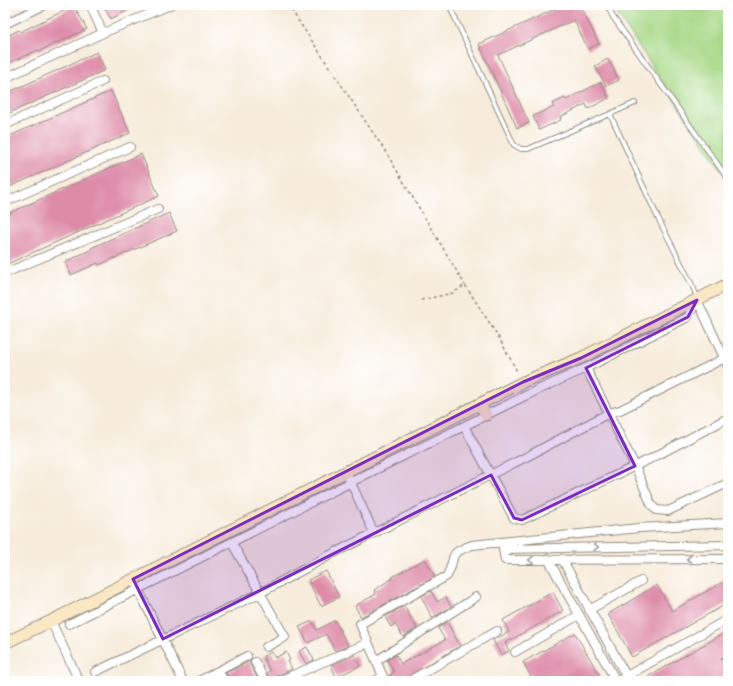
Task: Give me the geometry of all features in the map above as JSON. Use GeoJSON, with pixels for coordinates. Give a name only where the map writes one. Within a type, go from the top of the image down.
{"type":"FeatureCollection","features":[{"type":"Feature","properties":{"kind":"street"},"geometry":{"type":"LineString","coordinates":[[5,24],[45,5]]}},
{"type":"Feature","properties":{"kind":"street"},"geometry":{"type":"LineString","coordinates":[[90,5],[103,33]]}},
{"type":"Feature","properties":{"kind":"street"},"geometry":{"type":"LineString","coordinates":[[5,78],[103,33],[170,5]]}},
{"type":"Feature","properties":{"kind":"street"},"geometry":{"type":"LineString","coordinates":[[5,126],[103,81]]}},
{"type":"Feature","properties":{"kind":"street"},"geometry":{"type":"LineString","coordinates":[[5,202],[130,147]]}},
{"type":"Feature","properties":{"kind":"street"},"geometry":{"type":"LineString","coordinates":[[5,273],[158,209]]}},
{"type":"Feature","properties":{"kind":"street"},"geometry":{"type":"LineString","coordinates":[[5,643],[523,382],[581,358],[728,284]]}},
{"type":"Feature","properties":{"kind":"street"},"geometry":{"type":"LineString","coordinates":[[95,672],[260,593],[330,555],[491,475],[609,413],[620,410],[727,363],[697,300]]}},
{"type":"Feature","properties":{"kind":"street"},"geometry":{"type":"LineString","coordinates":[[69,624],[486,415],[586,368],[688,317],[697,300]]}},
{"type":"Feature","properties":{"kind":"street"},"geometry":{"type":"LineString","coordinates":[[586,368],[635,466],[651,504],[656,510],[668,511],[728,483]]}},
{"type":"Feature","properties":{"kind":"street"},"geometry":{"type":"LineString","coordinates":[[480,404],[486,415]]}},
{"type":"Feature","properties":{"kind":"street"},"geometry":{"type":"LineString","coordinates":[[464,426],[514,518],[522,520],[635,466],[728,418]]}},
{"type":"Feature","properties":{"kind":"street"},"geometry":{"type":"LineString","coordinates":[[346,472],[374,533]]}},
{"type":"Feature","properties":{"kind":"street"},"geometry":{"type":"LineString","coordinates":[[374,681],[384,679],[360,624],[447,576],[452,566],[453,557],[459,550],[472,545],[640,528],[728,523]]}},
{"type":"Feature","properties":{"kind":"street"},"geometry":{"type":"LineString","coordinates":[[232,543],[285,637],[266,647]]}},
{"type":"Feature","properties":{"kind":"street"},"geometry":{"type":"LineString","coordinates":[[728,544],[504,549],[505,560],[728,559]]}},
{"type":"Feature","properties":{"kind":"street"},"geometry":{"type":"LineString","coordinates":[[548,559],[617,681],[628,678],[728,619]]}},
{"type":"Feature","properties":{"kind":"street"},"geometry":{"type":"LineString","coordinates":[[562,559],[628,678]]}},
{"type":"Feature","properties":{"kind":"street"},"geometry":{"type":"LineString","coordinates":[[133,579],[183,681]]}},
{"type":"Feature","properties":{"kind":"street"},"geometry":{"type":"LineString","coordinates":[[589,610],[641,580]]}},
{"type":"Feature","properties":{"kind":"street"},"geometry":{"type":"LineString","coordinates":[[376,661],[476,597]]}},
{"type":"Feature","properties":{"kind":"street"},"geometry":{"type":"LineString","coordinates":[[516,652],[579,615]]}},
{"type":"Feature","properties":{"kind":"street"},"geometry":{"type":"LineString","coordinates":[[51,621],[79,681]]}},
{"type":"Feature","properties":{"kind":"street"},"geometry":{"type":"LineString","coordinates":[[409,681],[497,631]]}},
{"type":"Feature","properties":{"kind":"street"},"geometry":{"type":"LineString","coordinates":[[279,681],[289,679],[368,643]]}},
{"type":"Feature","properties":{"kind":"street"},"geometry":{"type":"LineString","coordinates":[[199,681],[247,656]]}},
{"type":"Feature","properties":{"kind":"street"},"geometry":{"type":"LineString","coordinates":[[255,662],[265,681]]}},
{"type":"Feature","properties":{"kind":"lane"},"geometry":{"type":"LineString","coordinates":[[449,5],[514,145],[521,149],[528,149],[635,103]]}},
{"type":"Feature","properties":{"kind":"lane"},"geometry":{"type":"LineString","coordinates":[[607,5],[613,17],[728,179]]}},
{"type":"Feature","properties":{"kind":"lane"},"geometry":{"type":"LineString","coordinates":[[610,114],[658,218],[694,289],[697,300]]}},
{"type":"Feature","properties":{"kind":"path"},"geometry":{"type":"LineString","coordinates":[[288,5],[384,149],[465,285],[498,336],[523,382]]}},
{"type":"Feature","properties":{"kind":"path"},"geometry":{"type":"LineString","coordinates":[[421,300],[453,293],[465,285]]}},
{"type":"Feature","properties":{"kind":"highlighted area"},"geometry":{"type":"Polygon","coordinates":[[[697,300],[688,317],[586,368],[635,466],[522,520],[514,518],[491,475],[163,639],[133,579],[523,382],[581,358],[697,300]]]}},
{"type":"Feature","properties":{"kind":"green space"},"geometry":{"type":"Polygon","coordinates":[[[728,5],[728,180],[612,6],[728,5]]]}},
{"type":"Feature","properties":{"kind":"building"},"geometry":{"type":"Polygon","coordinates":[[[103,5],[138,5],[111,19],[103,5]]]}},
{"type":"Feature","properties":{"kind":"building"},"geometry":{"type":"Polygon","coordinates":[[[564,5],[580,5],[599,44],[588,49],[574,20],[498,55],[529,123],[517,128],[479,44],[564,5]]]}},
{"type":"Feature","properties":{"kind":"building"},"geometry":{"type":"Polygon","coordinates":[[[74,6],[87,29],[5,65],[5,37],[19,30],[20,32],[74,6]]]}},
{"type":"Feature","properties":{"kind":"building"},"geometry":{"type":"Polygon","coordinates":[[[97,52],[105,70],[5,115],[5,94],[97,52]]]}},
{"type":"Feature","properties":{"kind":"building"},"geometry":{"type":"Polygon","coordinates":[[[608,59],[619,80],[606,86],[595,66],[608,59]]]}},
{"type":"Feature","properties":{"kind":"building"},"geometry":{"type":"Polygon","coordinates":[[[601,82],[609,98],[588,109],[586,104],[560,117],[561,120],[539,130],[533,116],[554,107],[552,104],[565,98],[566,100],[601,82]]]}},
{"type":"Feature","properties":{"kind":"building"},"geometry":{"type":"Polygon","coordinates":[[[111,91],[130,133],[5,189],[5,168],[10,165],[5,154],[5,138],[111,91]]]}},
{"type":"Feature","properties":{"kind":"building"},"geometry":{"type":"Polygon","coordinates":[[[141,154],[159,196],[5,265],[5,215],[141,154]]]}},
{"type":"Feature","properties":{"kind":"building"},"geometry":{"type":"Polygon","coordinates":[[[169,213],[177,231],[99,265],[98,263],[71,275],[65,262],[92,249],[91,248],[169,213]]]}},
{"type":"Feature","properties":{"kind":"building"},"geometry":{"type":"Polygon","coordinates":[[[425,559],[435,577],[361,617],[355,606],[376,594],[374,590],[393,578],[392,577],[425,559]]]}},
{"type":"Feature","properties":{"kind":"building"},"geometry":{"type":"Polygon","coordinates":[[[326,571],[339,597],[321,606],[308,580],[326,571]]]}},
{"type":"Feature","properties":{"kind":"building"},"geometry":{"type":"Polygon","coordinates":[[[728,579],[728,603],[632,657],[608,614],[657,585],[672,611],[728,579]]]}},
{"type":"Feature","properties":{"kind":"building"},"geometry":{"type":"Polygon","coordinates":[[[431,591],[437,602],[446,597],[451,607],[432,618],[421,596],[431,591]]]}},
{"type":"Feature","properties":{"kind":"building"},"geometry":{"type":"Polygon","coordinates":[[[553,592],[563,611],[505,643],[509,651],[501,655],[493,640],[509,632],[503,620],[553,592]]]}},
{"type":"Feature","properties":{"kind":"building"},"geometry":{"type":"Polygon","coordinates":[[[404,606],[417,628],[403,637],[395,624],[391,627],[385,617],[404,606]]]}},
{"type":"Feature","properties":{"kind":"building"},"geometry":{"type":"Polygon","coordinates":[[[335,620],[348,646],[335,651],[326,634],[308,643],[299,627],[312,621],[317,630],[335,620]]]}},
{"type":"Feature","properties":{"kind":"building"},"geometry":{"type":"Polygon","coordinates":[[[447,622],[460,646],[400,681],[390,681],[389,676],[394,672],[387,660],[396,655],[401,664],[445,640],[438,628],[447,622]]]}},
{"type":"Feature","properties":{"kind":"building"},"geometry":{"type":"Polygon","coordinates":[[[728,631],[728,654],[721,658],[728,671],[728,681],[640,681],[728,631]]]}},
{"type":"Feature","properties":{"kind":"building"},"geometry":{"type":"Polygon","coordinates":[[[575,633],[600,676],[590,681],[533,681],[523,662],[575,633]]]}},
{"type":"Feature","properties":{"kind":"building"},"geometry":{"type":"Polygon","coordinates":[[[307,647],[314,660],[306,664],[299,651],[307,647]]]}},
{"type":"Feature","properties":{"kind":"building"},"geometry":{"type":"Polygon","coordinates":[[[272,652],[275,658],[286,652],[292,669],[270,681],[267,673],[270,671],[263,656],[272,652]]]}},
{"type":"Feature","properties":{"kind":"building"},"geometry":{"type":"Polygon","coordinates":[[[355,655],[360,666],[336,677],[331,665],[355,655]]]}},
{"type":"Feature","properties":{"kind":"building"},"geometry":{"type":"Polygon","coordinates":[[[250,661],[250,665],[259,681],[229,681],[226,673],[250,661]]]}}]}
